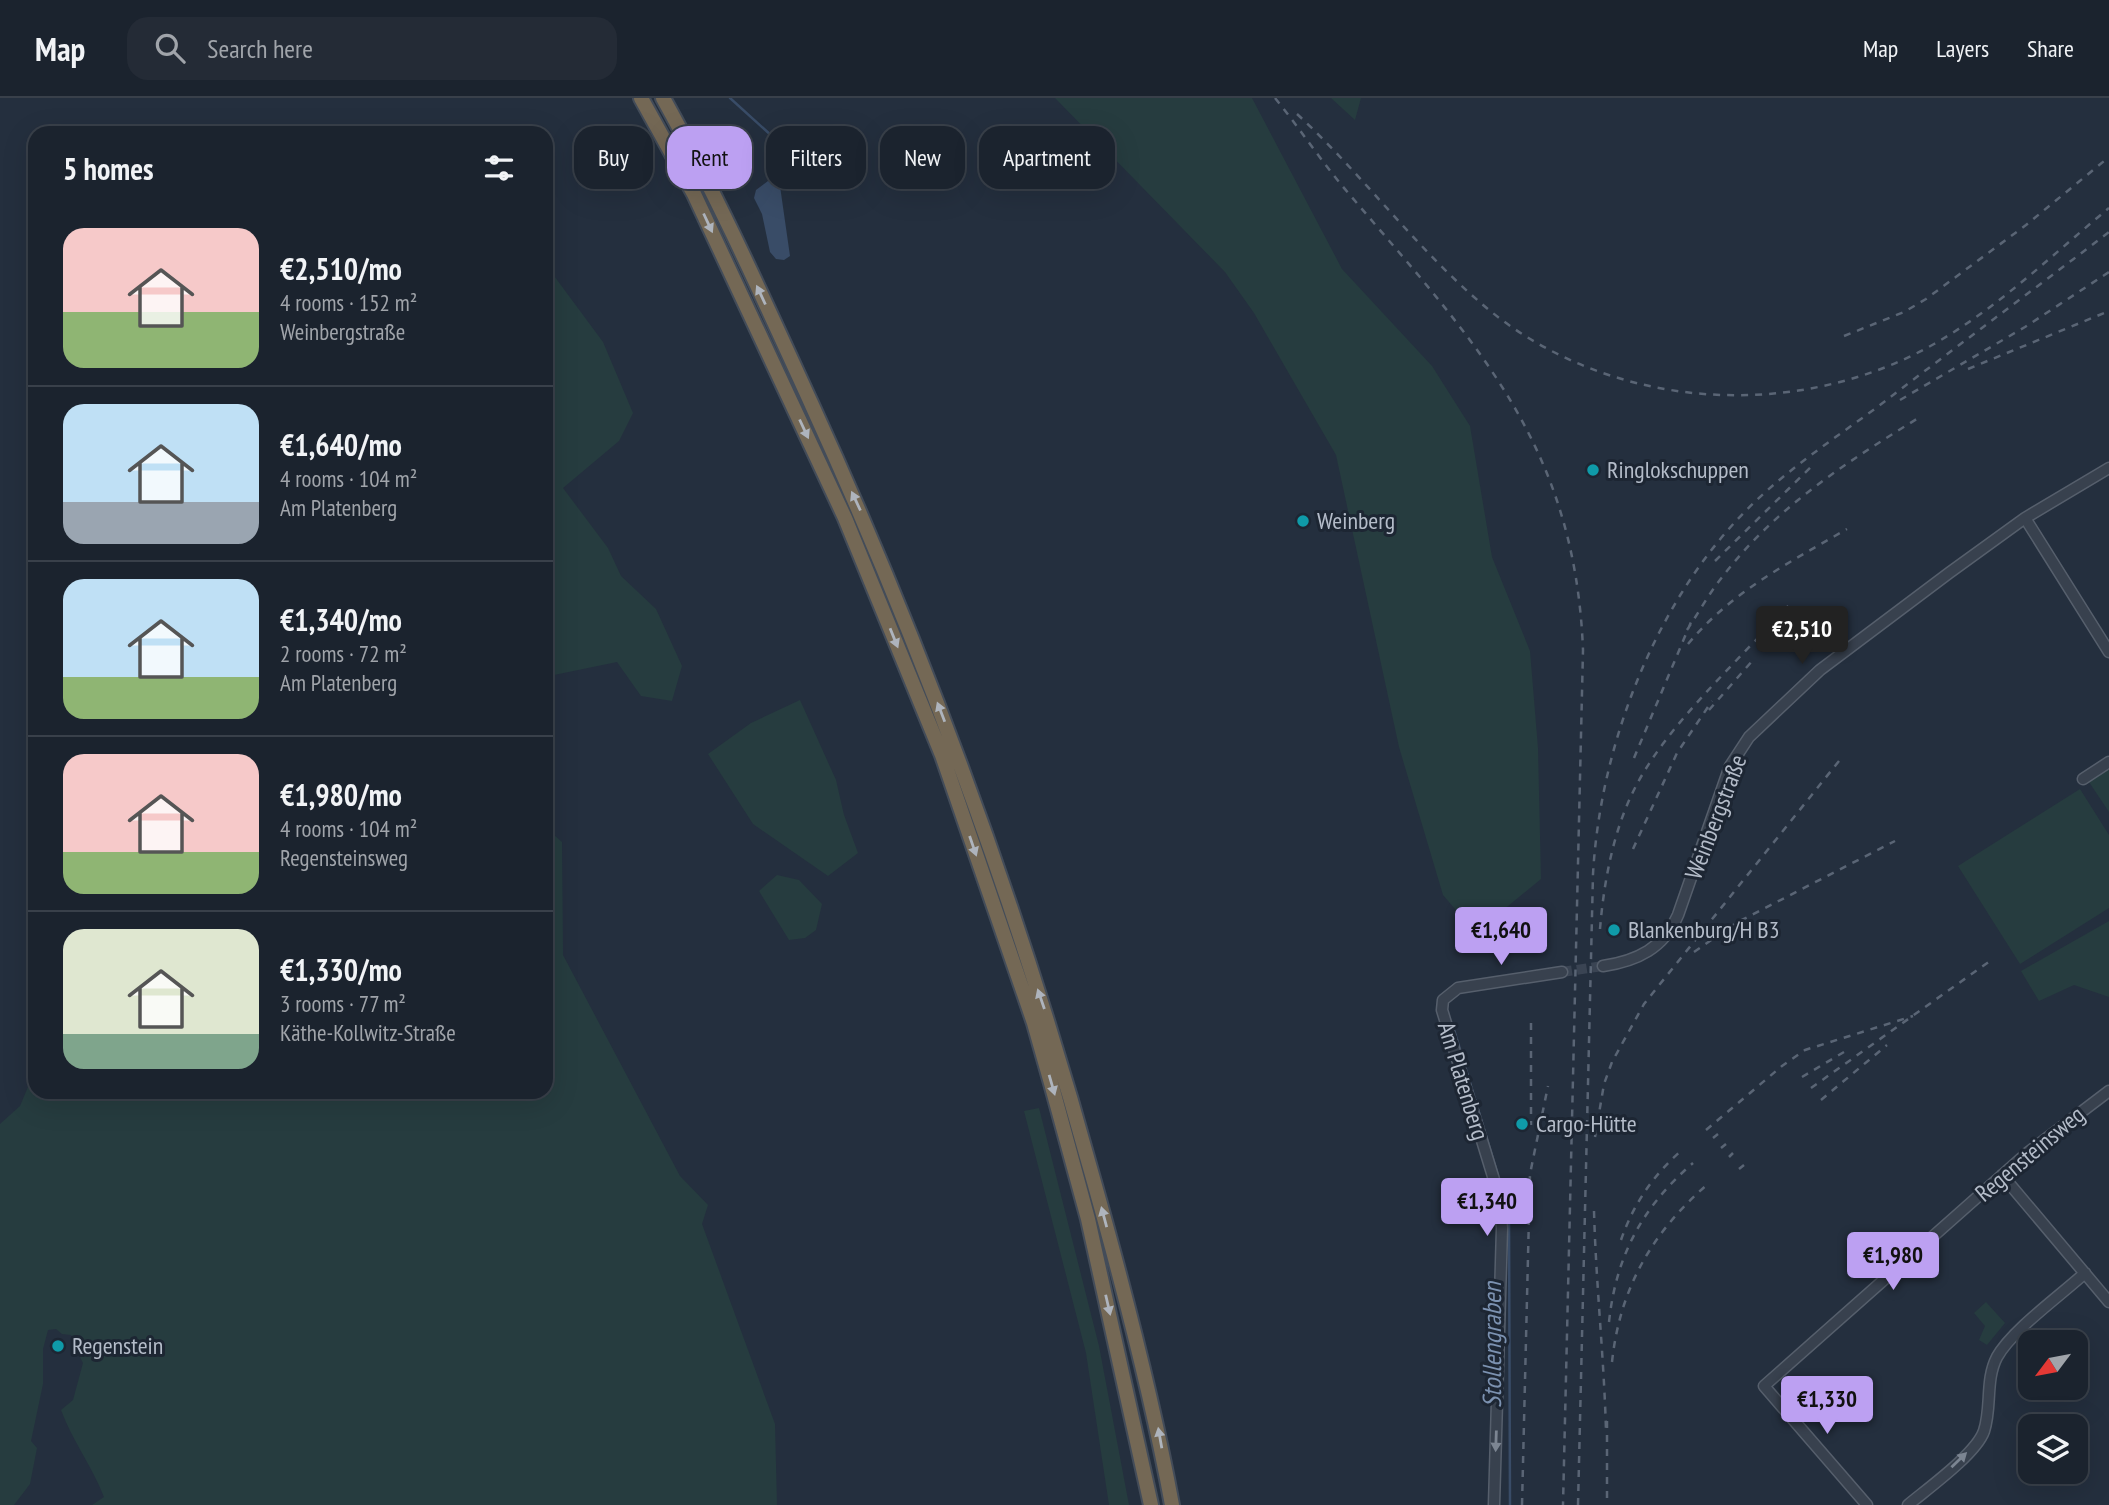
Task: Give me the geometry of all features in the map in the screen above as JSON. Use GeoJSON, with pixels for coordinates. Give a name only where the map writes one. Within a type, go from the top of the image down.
{"type":"FeatureCollection","features":[{"type":"Feature","properties":{"kind":"highway"},"geometry":{"type":"LineString","coordinates":[[641,98],[694,194],[845,518],[942,755],[1034,1023],[1051,1083],[1088,1219],[1151,1505]]}},
{"type":"Feature","properties":{"kind":"highway"},"geometry":{"type":"LineString","coordinates":[[663,98],[710,183],[877,548],[968,781],[1066,1078],[1154,1408],[1172,1505]]}},
{"type":"Feature","properties":{"kind":"street","name":"Weinbergstraße"},"geometry":{"type":"LineString","coordinates":[[1603,966],[1640,957],[1654,948],[1674,926],[1730,766],[1749,737],[1820,670],[2025,518],[2109,468]]}},
{"type":"Feature","properties":{"kind":"street"},"geometry":{"type":"LineString","coordinates":[[2025,518],[2109,652]]}},
{"type":"Feature","properties":{"kind":"street"},"geometry":{"type":"LineString","coordinates":[[2083,779],[2109,762]]}},
{"type":"Feature","properties":{"kind":"street","name":"Am Platenberg"},"geometry":{"type":"LineString","coordinates":[[1494,1505],[1502,1228],[1499,1196],[1442,1020],[1443,1000],[1449,992],[1472,986],[1562,972]]}},
{"type":"Feature","properties":{"kind":"street","name":"Regensteinsweg"},"geometry":{"type":"LineString","coordinates":[[1867,1505],[1764,1386],[2003,1175],[2109,1091]]}},
{"type":"Feature","properties":{"kind":"street"},"geometry":{"type":"LineString","coordinates":[[2003,1175],[2109,1302]]}},
{"type":"Feature","properties":{"kind":"street"},"geometry":{"type":"LineString","coordinates":[[1908,1505],[1973,1446],[1984,1432],[1991,1373],[1997,1356],[2010,1340],[2085,1273]]}},
{"type":"Feature","properties":{"kind":"green space"},"geometry":{"type":"Polygon","coordinates":[[[1055,98],[1252,98],[1342,269],[1432,366],[1470,426],[1492,557],[1530,651],[1538,748],[1541,879],[1502,911],[1484,943],[1443,895],[1399,747],[1336,455],[1254,313],[1225,272],[1115,159],[1115,126],[1082,126],[1055,98]]]}},
{"type":"Feature","properties":{"kind":"green space"},"geometry":{"type":"Polygon","coordinates":[[[1331,98],[1361,98],[1355,120],[1331,98]]]}},
{"type":"Feature","properties":{"kind":"green space"},"geometry":{"type":"Polygon","coordinates":[[[553,274],[603,342],[633,413],[619,441],[563,488],[608,548],[621,576],[656,609],[682,666],[672,701],[641,696],[617,662],[554,675],[553,274]]]}},
{"type":"Feature","properties":{"kind":"green space"},"geometry":{"type":"Polygon","coordinates":[[[800,700],[836,780],[844,815],[858,853],[828,876],[753,824],[708,754],[751,723],[800,700]]]}},
{"type":"Feature","properties":{"kind":"green space"},"geometry":{"type":"Polygon","coordinates":[[[2109,769],[2109,812],[2089,782],[2109,769]]]}},
{"type":"Feature","properties":{"kind":"green space"},"geometry":{"type":"Polygon","coordinates":[[[2080,789],[2109,835],[2109,908],[2020,964],[1958,866],[2080,789]]]}},
{"type":"Feature","properties":{"kind":"green space"},"geometry":{"type":"Polygon","coordinates":[[[553,834],[562,842],[563,955],[680,1176],[708,1205],[702,1224],[775,1424],[777,1505],[92,1505],[104,1497],[61,1410],[73,1400],[83,1363],[79,1355],[80,1347],[71,1335],[62,1334],[56,1329],[48,1330],[43,1349],[43,1384],[31,1441],[37,1448],[30,1484],[14,1505],[0,1505],[0,1124],[20,1106],[28,1087],[28,1099],[553,1099],[553,834]]]}},
{"type":"Feature","properties":{"kind":"green space"},"geometry":{"type":"Polygon","coordinates":[[[777,875],[799,880],[822,904],[816,930],[805,938],[789,940],[759,891],[777,875]]]}},
{"type":"Feature","properties":{"kind":"green space"},"geometry":{"type":"Polygon","coordinates":[[[2109,921],[2109,997],[2074,985],[2039,1001],[2021,971],[2109,921]]]}},
{"type":"Feature","properties":{"kind":"green space"},"geometry":{"type":"Polygon","coordinates":[[[1039,1108],[1099,1346],[1129,1505],[1109,1505],[1086,1353],[1024,1111],[1039,1108]]]}},
{"type":"Feature","properties":{"kind":"green space"},"geometry":{"type":"Polygon","coordinates":[[[1986,1302],[2005,1323],[1987,1345],[1979,1340],[1985,1326],[1974,1313],[1986,1302]]]}},
{"type":"Feature","properties":{"kind":"water"},"geometry":{"type":"Polygon","coordinates":[[[766,182],[766,189],[780,189],[790,256],[784,260],[776,259],[770,252],[762,214],[754,198],[756,190],[766,182]]]}},
{"type":"Feature","properties":{"kind":"waterway","name":"Stollengraben"},"geometry":{"type":"LineString","coordinates":[[730,98],[766,131]]}},
{"type":"Feature","properties":{"kind":"waterway","name":"Stollengraben"},"geometry":{"type":"LineString","coordinates":[[1453,1026],[1509,1212],[1510,1505]]}},
{"type":"Feature","properties":{"kind":"tunnel"},"geometry":{"type":"LineString","coordinates":[[1562,972],[1603,966]]}},
{"type":"Feature","properties":{"kind":"railway"},"geometry":{"type":"LineString","coordinates":[[1275,98],[1340,183],[1477,349],[1510,400],[1539,454],[1561,513],[1576,577],[1583,650],[1563,1505]]}},
{"type":"Feature","properties":{"kind":"railway"},"geometry":{"type":"LineString","coordinates":[[1297,114],[1457,282],[1482,304],[1531,339],[1585,366],[1642,384],[1701,394],[1761,394],[1821,386],[1879,370],[1934,344],[1981,314],[2109,208]]}},
{"type":"Feature","properties":{"kind":"railway"},"geometry":{"type":"LineString","coordinates":[[1844,336],[1904,312],[1926,299],[2026,225],[2109,157]]}},
{"type":"Feature","properties":{"kind":"railway"},"geometry":{"type":"LineString","coordinates":[[1578,1505],[1593,874],[1606,779],[1635,686],[1655,640],[1679,598],[1706,557],[1752,504],[1805,460],[2109,232]]}},
{"type":"Feature","properties":{"kind":"railway"},"geometry":{"type":"LineString","coordinates":[[1900,400],[2025,327],[2109,272]]}},
{"type":"Feature","properties":{"kind":"railway"},"geometry":{"type":"LineString","coordinates":[[1968,369],[2109,311]]}},
{"type":"Feature","properties":{"kind":"railway"},"geometry":{"type":"LineString","coordinates":[[1687,630],[1723,576],[1766,528],[1840,469],[1920,417]]}},
{"type":"Feature","properties":{"kind":"railway"},"geometry":{"type":"LineString","coordinates":[[1715,561],[1815,463]]}},
{"type":"Feature","properties":{"kind":"railway"},"geometry":{"type":"LineString","coordinates":[[1688,644],[1705,625],[1742,593],[1847,529]]}},
{"type":"Feature","properties":{"kind":"railway"},"geometry":{"type":"LineString","coordinates":[[1600,929],[1611,854],[1622,818],[1637,784],[1687,714],[1789,605]]}},
{"type":"Feature","properties":{"kind":"railway"},"geometry":{"type":"LineString","coordinates":[[1634,758],[1691,622]]}},
{"type":"Feature","properties":{"kind":"railway"},"geometry":{"type":"LineString","coordinates":[[1709,710],[1753,660]]}},
{"type":"Feature","properties":{"kind":"railway"},"geometry":{"type":"LineString","coordinates":[[1633,849],[1677,753],[1712,701]]}},
{"type":"Feature","properties":{"kind":"railway"},"geometry":{"type":"LineString","coordinates":[[1595,1137],[1604,1084],[1612,1062],[1644,1004],[1843,756]]}},
{"type":"Feature","properties":{"kind":"railway"},"geometry":{"type":"LineString","coordinates":[[1694,952],[1736,923],[1895,841]]}},
{"type":"Feature","properties":{"kind":"railway"},"geometry":{"type":"LineString","coordinates":[[1811,1088],[1990,961]]}},
{"type":"Feature","properties":{"kind":"railway"},"geometry":{"type":"LineString","coordinates":[[1706,1130],[1805,1050],[1913,1016]]}},
{"type":"Feature","properties":{"kind":"railway"},"geometry":{"type":"LineString","coordinates":[[1531,1023],[1531,1125]]}},
{"type":"Feature","properties":{"kind":"railway"},"geometry":{"type":"LineString","coordinates":[[1821,1100],[1887,1045]]}},
{"type":"Feature","properties":{"kind":"railway"},"geometry":{"type":"LineString","coordinates":[[1802,1077],[1844,1052]]}},
{"type":"Feature","properties":{"kind":"railway"},"geometry":{"type":"LineString","coordinates":[[1522,1505],[1530,1174],[1548,1086]]}},
{"type":"Feature","properties":{"kind":"railway"},"geometry":{"type":"LineString","coordinates":[[1713,1138],[1718,1134]]}},
{"type":"Feature","properties":{"kind":"railway"},"geometry":{"type":"LineString","coordinates":[[1721,1148],[1726,1144]]}},
{"type":"Feature","properties":{"kind":"railway"},"geometry":{"type":"LineString","coordinates":[[1621,1240],[1645,1191],[1682,1150]]}},
{"type":"Feature","properties":{"kind":"railway"},"geometry":{"type":"LineString","coordinates":[[1729,1157],[1733,1153]]}},
{"type":"Feature","properties":{"kind":"railway"},"geometry":{"type":"LineString","coordinates":[[1609,1322],[1618,1276],[1635,1234],[1659,1197],[1693,1163]]}},
{"type":"Feature","properties":{"kind":"railway"},"geometry":{"type":"LineString","coordinates":[[1739,1169],[1744,1165]]}},
{"type":"Feature","properties":{"kind":"railway"},"geometry":{"type":"LineString","coordinates":[[1612,1362],[1623,1309],[1642,1262],[1671,1221],[1709,1183]]}},
{"type":"Feature","properties":{"kind":"railway"},"geometry":{"type":"LineString","coordinates":[[1594,1211],[1606,1431]]}},
{"type":"Feature","properties":{"kind":"railway"},"geometry":{"type":"LineString","coordinates":[[1607,1421],[1607,1505]]}},
{"type":"Feature","properties":{"kind":"place","name":"Ringlokschuppen"},"geometry":{"type":"Point","coordinates":[1593,470]}},
{"type":"Feature","properties":{"kind":"place","name":"Weinberg"},"geometry":{"type":"Point","coordinates":[1303,521]}},
{"type":"Feature","properties":{"kind":"place","name":"Blankenburg/H B3"},"geometry":{"type":"Point","coordinates":[1614,930]}},
{"type":"Feature","properties":{"kind":"place","name":"Cargo-Hütte"},"geometry":{"type":"Point","coordinates":[1522,1124]}},
{"type":"Feature","properties":{"kind":"place","name":"Regenstein"},"geometry":{"type":"Point","coordinates":[58,1346]}}]}
